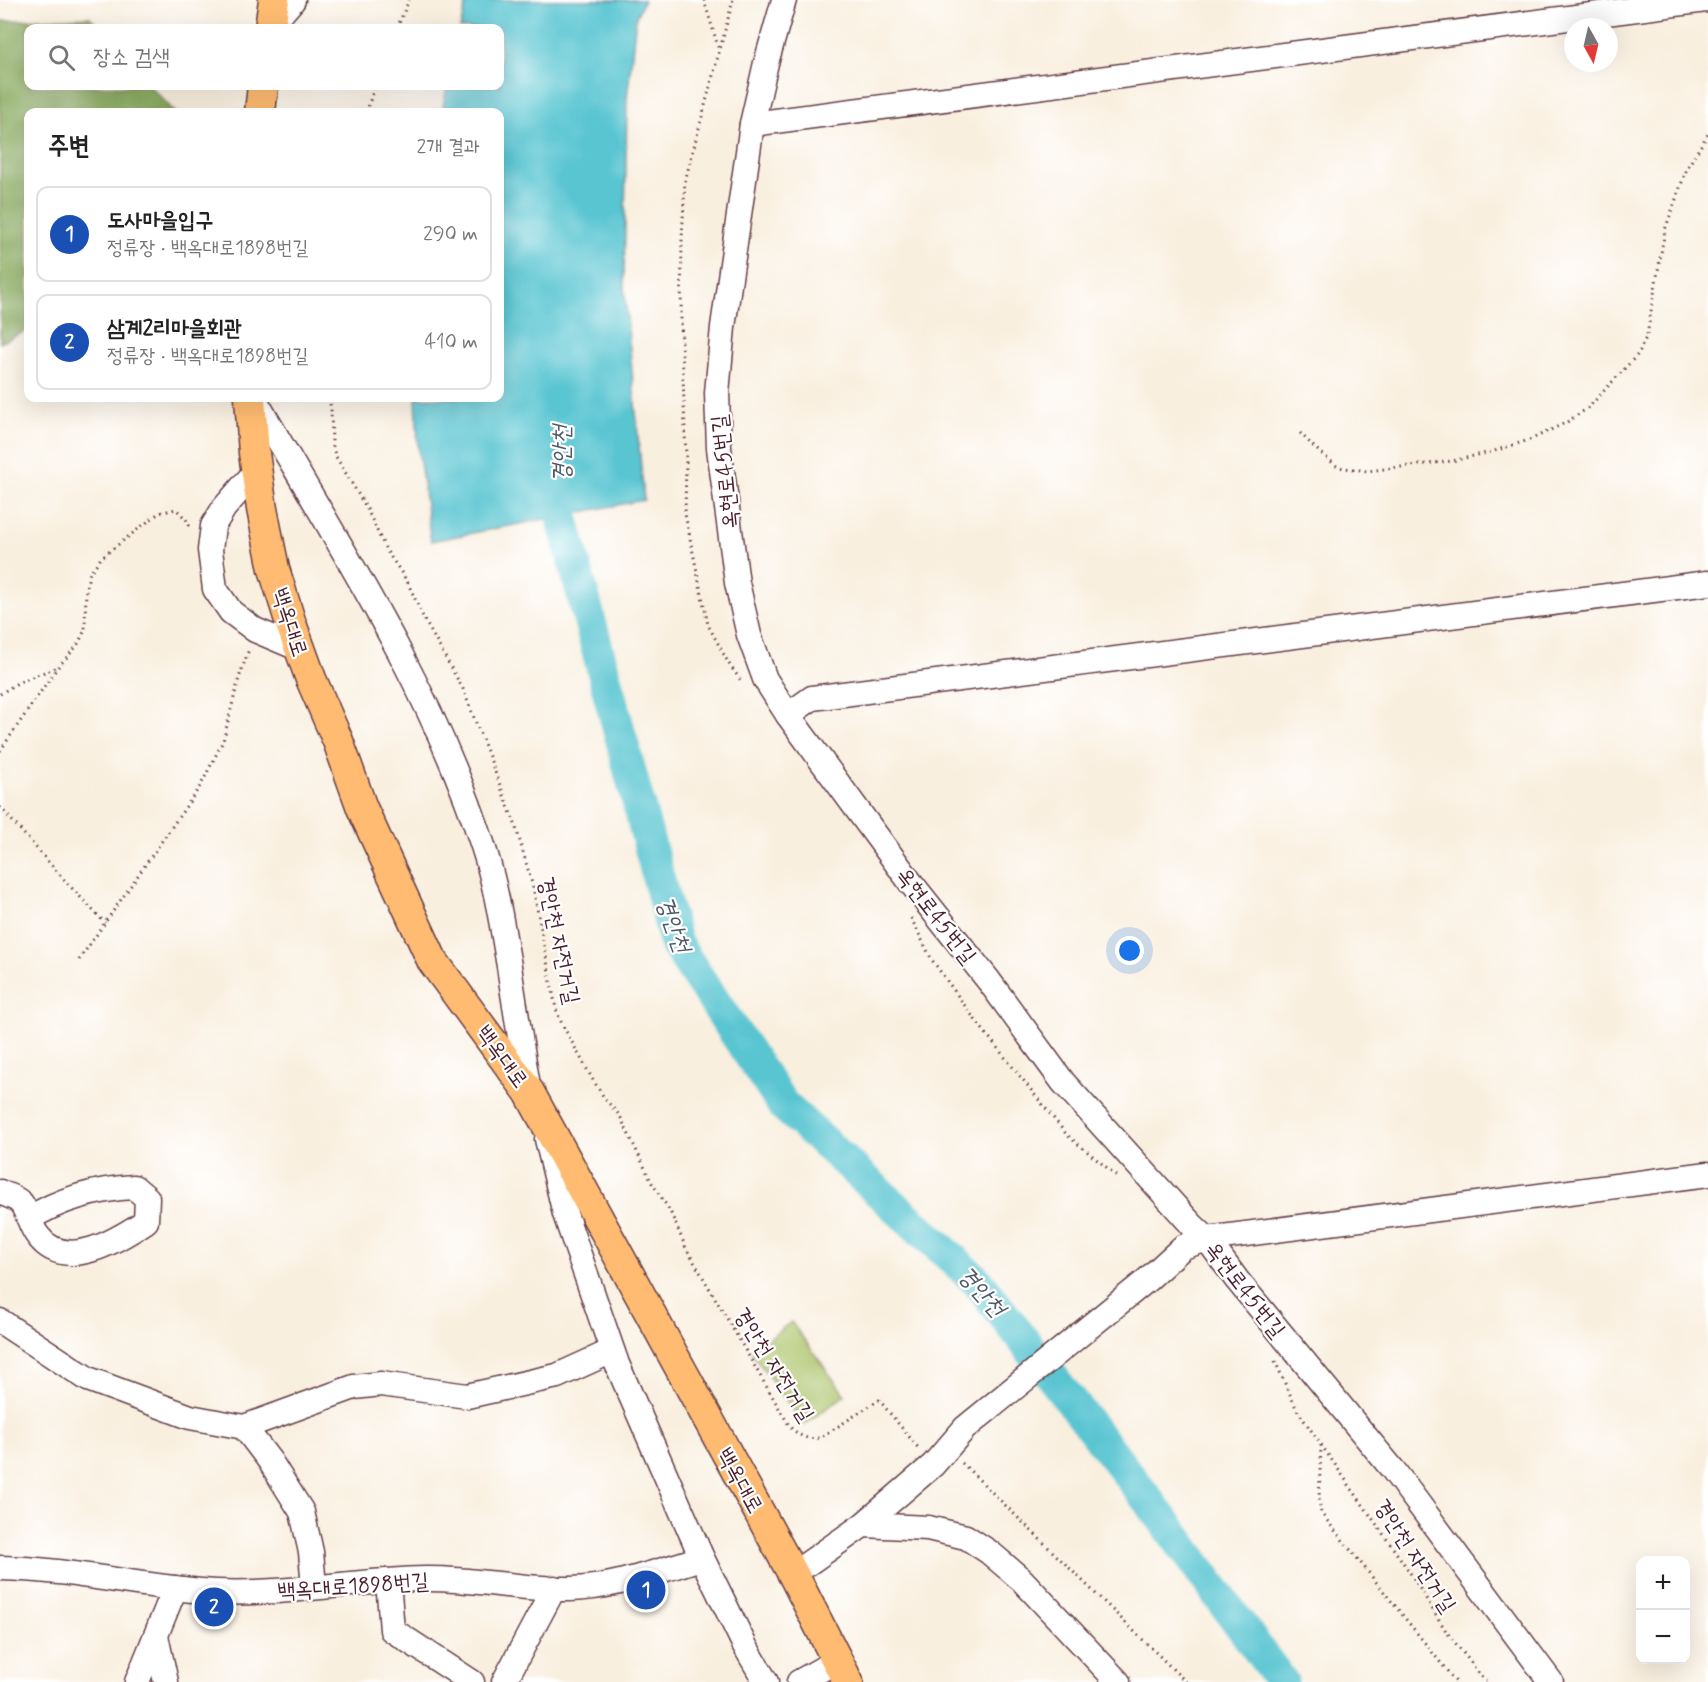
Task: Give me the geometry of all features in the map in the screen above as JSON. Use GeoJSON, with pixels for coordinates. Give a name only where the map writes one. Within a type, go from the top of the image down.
{"type":"FeatureCollection","features":[{"type":"Feature","properties":{"kind":"main road"},"geometry":{"type":"LineString","coordinates":[[260,108],[263,90]]}},
{"type":"Feature","properties":{"kind":"main road","name":"백옥대로"},"geometry":{"type":"LineString","coordinates":[[250,402],[256,471],[274,569],[300,649],[338,741],[362,808],[432,960],[535,1103],[793,1574],[843,1671]]}},
{"type":"Feature","properties":{"kind":"street"},"geometry":{"type":"LineString","coordinates":[[271,18],[293,0]]}},
{"type":"Feature","properties":{"kind":"street","name":"옥현로45번길"},"geometry":{"type":"LineString","coordinates":[[784,0],[752,124],[723,327],[717,393],[719,448],[737,583],[748,635],[765,679],[788,715],[910,883],[989,981],[1063,1082],[1207,1239],[1237,1280],[1394,1471],[1551,1682]]}},
{"type":"Feature","properties":{"kind":"street"},"geometry":{"type":"LineString","coordinates":[[752,124],[1706,0]]}},
{"type":"Feature","properties":{"kind":"street"},"geometry":{"type":"LineString","coordinates":[[256,402],[399,651],[428,707],[464,796],[483,846],[496,895],[535,1103],[566,1214],[612,1351],[702,1558],[745,1646],[766,1682]]}},
{"type":"Feature","properties":{"kind":"street"},"geometry":{"type":"LineString","coordinates":[[256,471],[224,508],[213,526],[210,550],[215,589],[231,612],[255,630],[300,649]]}},
{"type":"Feature","properties":{"kind":"street"},"geometry":{"type":"LineString","coordinates":[[788,715],[812,698],[1708,583]]}},
{"type":"Feature","properties":{"kind":"street"},"geometry":{"type":"LineString","coordinates":[[793,1574],[862,1525],[940,1456],[965,1428],[1147,1281],[1183,1247],[1207,1239],[1708,1174]]}},
{"type":"Feature","properties":{"kind":"street"},"geometry":{"type":"LineString","coordinates":[[0,1192],[20,1201],[29,1219]]}},
{"type":"Feature","properties":{"kind":"street"},"geometry":{"type":"LineString","coordinates":[[0,1321],[88,1378],[190,1417],[244,1427],[354,1387],[381,1384],[467,1396],[557,1376],[612,1351]]}},
{"type":"Feature","properties":{"kind":"street"},"geometry":{"type":"LineString","coordinates":[[244,1427],[270,1461],[302,1512],[311,1552],[314,1587]]}},
{"type":"Feature","properties":{"kind":"street"},"geometry":{"type":"LineString","coordinates":[[862,1525],[928,1528],[966,1537],[989,1552],[1022,1580],[1118,1682]]}},
{"type":"Feature","properties":{"kind":"street","name":"백옥대로1898번길"},"geometry":{"type":"LineString","coordinates":[[0,1568],[36,1570],[216,1592],[261,1592],[388,1581],[460,1580],[571,1589],[603,1585],[702,1558]]}},
{"type":"Feature","properties":{"kind":"street"},"geometry":{"type":"LineString","coordinates":[[388,1581],[393,1630],[472,1682]]}},
{"type":"Feature","properties":{"kind":"street"},"geometry":{"type":"LineString","coordinates":[[137,1682],[175,1588]]}},
{"type":"Feature","properties":{"kind":"street"},"geometry":{"type":"LineString","coordinates":[[504,1682],[554,1588]]}},
{"type":"Feature","properties":{"kind":"street"},"geometry":{"type":"LineString","coordinates":[[156,1636],[166,1682]]}},
{"type":"Feature","properties":{"kind":"street"},"geometry":{"type":"LineString","coordinates":[[799,1682],[843,1671]]}},
{"type":"Feature","properties":{"kind":"path"},"geometry":{"type":"LineString","coordinates":[[399,24],[409,0]]}},
{"type":"Feature","properties":{"kind":"path"},"geometry":{"type":"LineString","coordinates":[[704,0],[719,51],[733,0]]}},
{"type":"Feature","properties":{"kind":"path"},"geometry":{"type":"LineString","coordinates":[[367,108],[374,90]]}},
{"type":"Feature","properties":{"kind":"path"},"geometry":{"type":"LineString","coordinates":[[1300,433],[1338,467],[1367,471],[1452,460],[1491,452],[1532,440],[1588,408],[1640,353],[1647,335],[1665,230],[1687,168],[1708,134]]}},
{"type":"Feature","properties":{"kind":"path","name":"경안천 자전거길"},"geometry":{"type":"LineString","coordinates":[[330,402],[335,455],[367,508],[386,550],[407,581],[425,621],[463,689],[514,824],[532,887],[556,1009],[562,1024],[593,1080],[620,1116],[652,1183],[670,1211],[686,1248],[790,1427],[800,1436],[810,1440],[820,1438],[879,1400],[1186,1682]]}},
{"type":"Feature","properties":{"kind":"path"},"geometry":{"type":"LineString","coordinates":[[0,751],[57,668],[77,646],[85,630],[86,588],[90,572],[102,557],[159,513],[176,509],[186,519],[194,536],[210,550]]}},
{"type":"Feature","properties":{"kind":"path"},"geometry":{"type":"LineString","coordinates":[[79,960],[201,785],[224,741],[239,678],[255,630]]}},
{"type":"Feature","properties":{"kind":"path"},"geometry":{"type":"LineString","coordinates":[[0,694],[19,682],[57,668]]}},
{"type":"Feature","properties":{"kind":"path"},"geometry":{"type":"LineString","coordinates":[[0,807],[105,923]]}},
{"type":"Feature","properties":{"kind":"path","name":"경안천 자전거길"},"geometry":{"type":"LineString","coordinates":[[1456,1682],[1321,1513],[1319,1499],[1321,1444],[1409,1571],[1446,1631],[1486,1682]]}},
{"type":"Feature","properties":{"kind":"green space"},"geometry":{"type":"Polygon","coordinates":[[[90,17],[96,24],[24,24],[24,90],[154,90],[171,108],[24,108],[24,332],[0,343],[0,21],[90,17]]]}},
{"type":"Feature","properties":{"kind":"green space"},"geometry":{"type":"Polygon","coordinates":[[[791,1322],[845,1395],[804,1425],[751,1352],[791,1322]]]}},
{"type":"Feature","properties":{"kind":"water"},"geometry":{"type":"Polygon","coordinates":[[[467,0],[644,0],[636,17],[627,99],[624,285],[644,500],[431,541],[418,447],[416,402],[504,402],[504,108],[443,108],[446,90],[504,90],[504,24],[461,24],[467,0]]]}},
{"type":"Feature","properties":{"kind":"waterway","name":"경안천"},"geometry":{"type":"LineString","coordinates":[[561,473],[561,513],[676,944],[783,1105],[978,1282],[1165,1522],[1282,1682]]}},
{"type":"Feature","properties":{"kind":"place","name":"도사마을입구"},"geometry":{"type":"Point","coordinates":[646,1590]}},
{"type":"Feature","properties":{"kind":"place","name":"삼계2리마을회관"},"geometry":{"type":"Point","coordinates":[214,1607]}}]}
